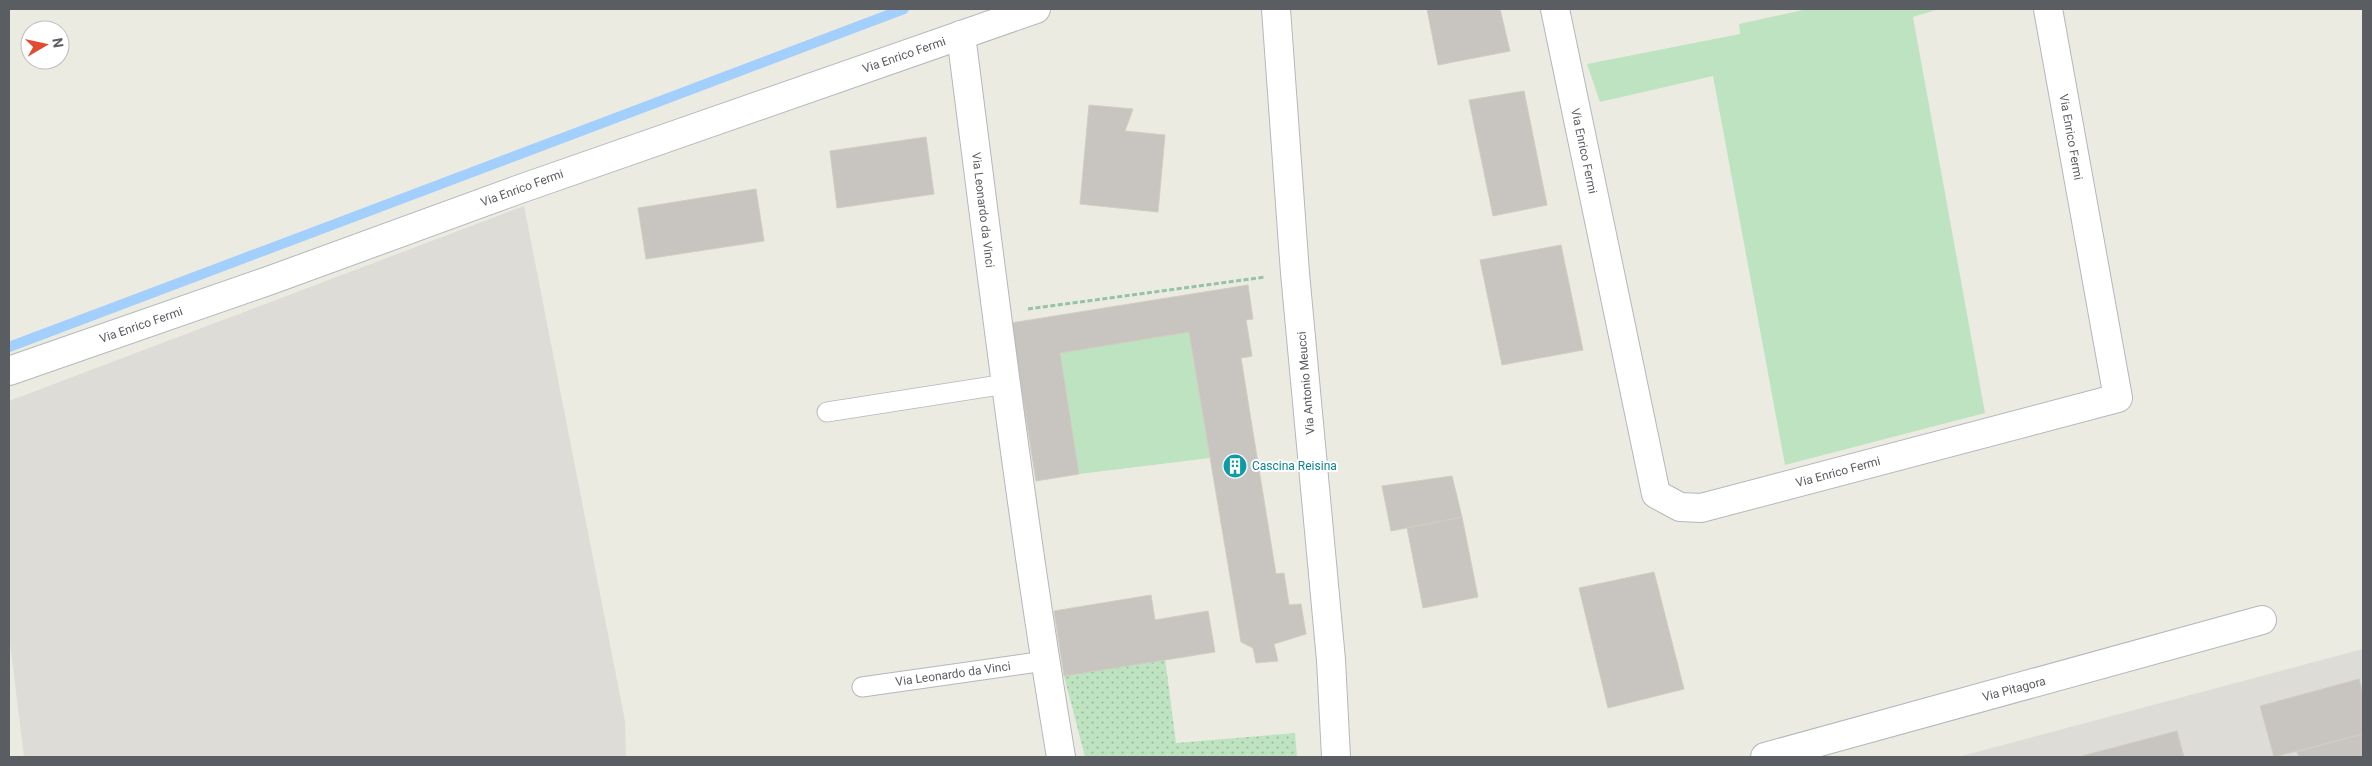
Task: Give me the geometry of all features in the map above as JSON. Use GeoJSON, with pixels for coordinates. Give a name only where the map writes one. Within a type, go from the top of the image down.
{"type":"FeatureCollection","features":[{"type":"Feature","properties":{"kind":"street","name":"Via Enrico Fermi"},"geometry":{"type":"LineString","coordinates":[[9,371],[268,281],[520,189],[1036,9]]}},
{"type":"Feature","properties":{"kind":"street","name":"Via Antonio Meucci"},"geometry":{"type":"LineString","coordinates":[[1276,9],[1295,273],[1332,660],[1336,757]]}},
{"type":"Feature","properties":{"kind":"street","name":"Via Enrico Fermi"},"geometry":{"type":"LineString","coordinates":[[1555,9],[1656,494],[1680,507],[1701,508],[2118,398],[2048,9]]}},
{"type":"Feature","properties":{"kind":"street","name":"Via Leonardo da Vinci"},"geometry":{"type":"LineString","coordinates":[[961,35],[996,314],[1045,661],[1061,757]]}},
{"type":"Feature","properties":{"kind":"street","name":"Via Pitagora"},"geometry":{"type":"LineString","coordinates":[[1765,757],[2262,620]]}},
{"type":"Feature","properties":{"kind":"lane"},"geometry":{"type":"LineString","coordinates":[[827,412],[1006,384]]}},
{"type":"Feature","properties":{"kind":"lane","name":"Via Leonardo da Vinci"},"geometry":{"type":"LineString","coordinates":[[862,687],[1045,661]]}},
{"type":"Feature","properties":{"kind":"path"},"geometry":{"type":"LineString","coordinates":[[996,314],[1295,273]]}},
{"type":"Feature","properties":{"kind":"shaded area"},"geometry":{"type":"Polygon","coordinates":[[[524,206],[625,721],[626,757],[24,757],[9,635],[9,401],[524,206]]]}},
{"type":"Feature","properties":{"kind":"shaded area"},"geometry":{"type":"Polygon","coordinates":[[[2363,649],[2363,757],[1958,757],[2363,649]]]}},
{"type":"Feature","properties":{"kind":"green space"},"geometry":{"type":"Polygon","coordinates":[[[1807,9],[1939,9],[1913,17],[1985,413],[1785,465],[1713,76],[1600,102],[1587,64],[1740,34],[1739,24],[1807,9]]]}},
{"type":"Feature","properties":{"kind":"green space"},"geometry":{"type":"Polygon","coordinates":[[[1189,332],[1210,458],[1079,474],[1060,353],[1189,332]]]}},
{"type":"Feature","properties":{"kind":"green space"},"geometry":{"type":"Polygon","coordinates":[[[1165,658],[1176,743],[1295,733],[1297,757],[1085,757],[1064,676],[1165,658]]]}},
{"type":"Feature","properties":{"kind":"building"},"geometry":{"type":"Polygon","coordinates":[[[1427,9],[1500,9],[1510,51],[1438,65],[1427,9]]]}},
{"type":"Feature","properties":{"kind":"building"},"geometry":{"type":"Polygon","coordinates":[[[1524,91],[1547,205],[1493,216],[1469,100],[1524,91]]]}},
{"type":"Feature","properties":{"kind":"building"},"geometry":{"type":"Polygon","coordinates":[[[1089,105],[1133,109],[1125,131],[1165,135],[1158,212],[1080,204],[1089,105]]]}},
{"type":"Feature","properties":{"kind":"building"},"geometry":{"type":"Polygon","coordinates":[[[926,137],[934,194],[837,208],[830,151],[926,137]]]}},
{"type":"Feature","properties":{"kind":"building"},"geometry":{"type":"Polygon","coordinates":[[[756,189],[764,241],[646,259],[638,208],[756,189]]]}},
{"type":"Feature","properties":{"kind":"building"},"geometry":{"type":"Polygon","coordinates":[[[1561,245],[1583,350],[1502,365],[1480,260],[1561,245]]]}},
{"type":"Feature","properties":{"kind":"building","name":"Cascina Reisina"},"geometry":{"type":"Polygon","coordinates":[[[1248,285],[1253,319],[1246,320],[1252,356],[1241,358],[1276,574],[1284,573],[1289,605],[1301,604],[1306,634],[1274,644],[1278,661],[1256,663],[1253,648],[1241,642],[1189,332],[1060,353],[1079,474],[1036,481],[1011,323],[1248,285]]]}},
{"type":"Feature","properties":{"kind":"building"},"geometry":{"type":"Polygon","coordinates":[[[1452,476],[1462,517],[1391,531],[1382,486],[1452,476]]]}},
{"type":"Feature","properties":{"kind":"building"},"geometry":{"type":"Polygon","coordinates":[[[1462,517],[1478,597],[1423,608],[1407,528],[1462,517]]]}},
{"type":"Feature","properties":{"kind":"building"},"geometry":{"type":"Polygon","coordinates":[[[1654,572],[1684,689],[1608,708],[1579,588],[1654,572]]]}},
{"type":"Feature","properties":{"kind":"building"},"geometry":{"type":"Polygon","coordinates":[[[1151,595],[1155,620],[1208,611],[1215,652],[1064,676],[1054,611],[1151,595]]]}},
{"type":"Feature","properties":{"kind":"building"},"geometry":{"type":"Polygon","coordinates":[[[2359,679],[2363,695],[2363,734],[2274,757],[2260,706],[2359,679]]]}},
{"type":"Feature","properties":{"kind":"building"},"geometry":{"type":"Polygon","coordinates":[[[2177,731],[2184,757],[2082,756],[2177,731]]]}},
{"type":"Feature","properties":{"kind":"building"},"geometry":{"type":"Polygon","coordinates":[[[2363,734],[2363,757],[2299,757],[2297,752],[2363,734]]]}},
{"type":"Feature","properties":{"kind":"waterway"},"geometry":{"type":"LineString","coordinates":[[9,347],[904,9]]}},
{"type":"Feature","properties":{"kind":"place","name":"Cascina Reisina"},"geometry":{"type":"Point","coordinates":[1235,466]}}]}
